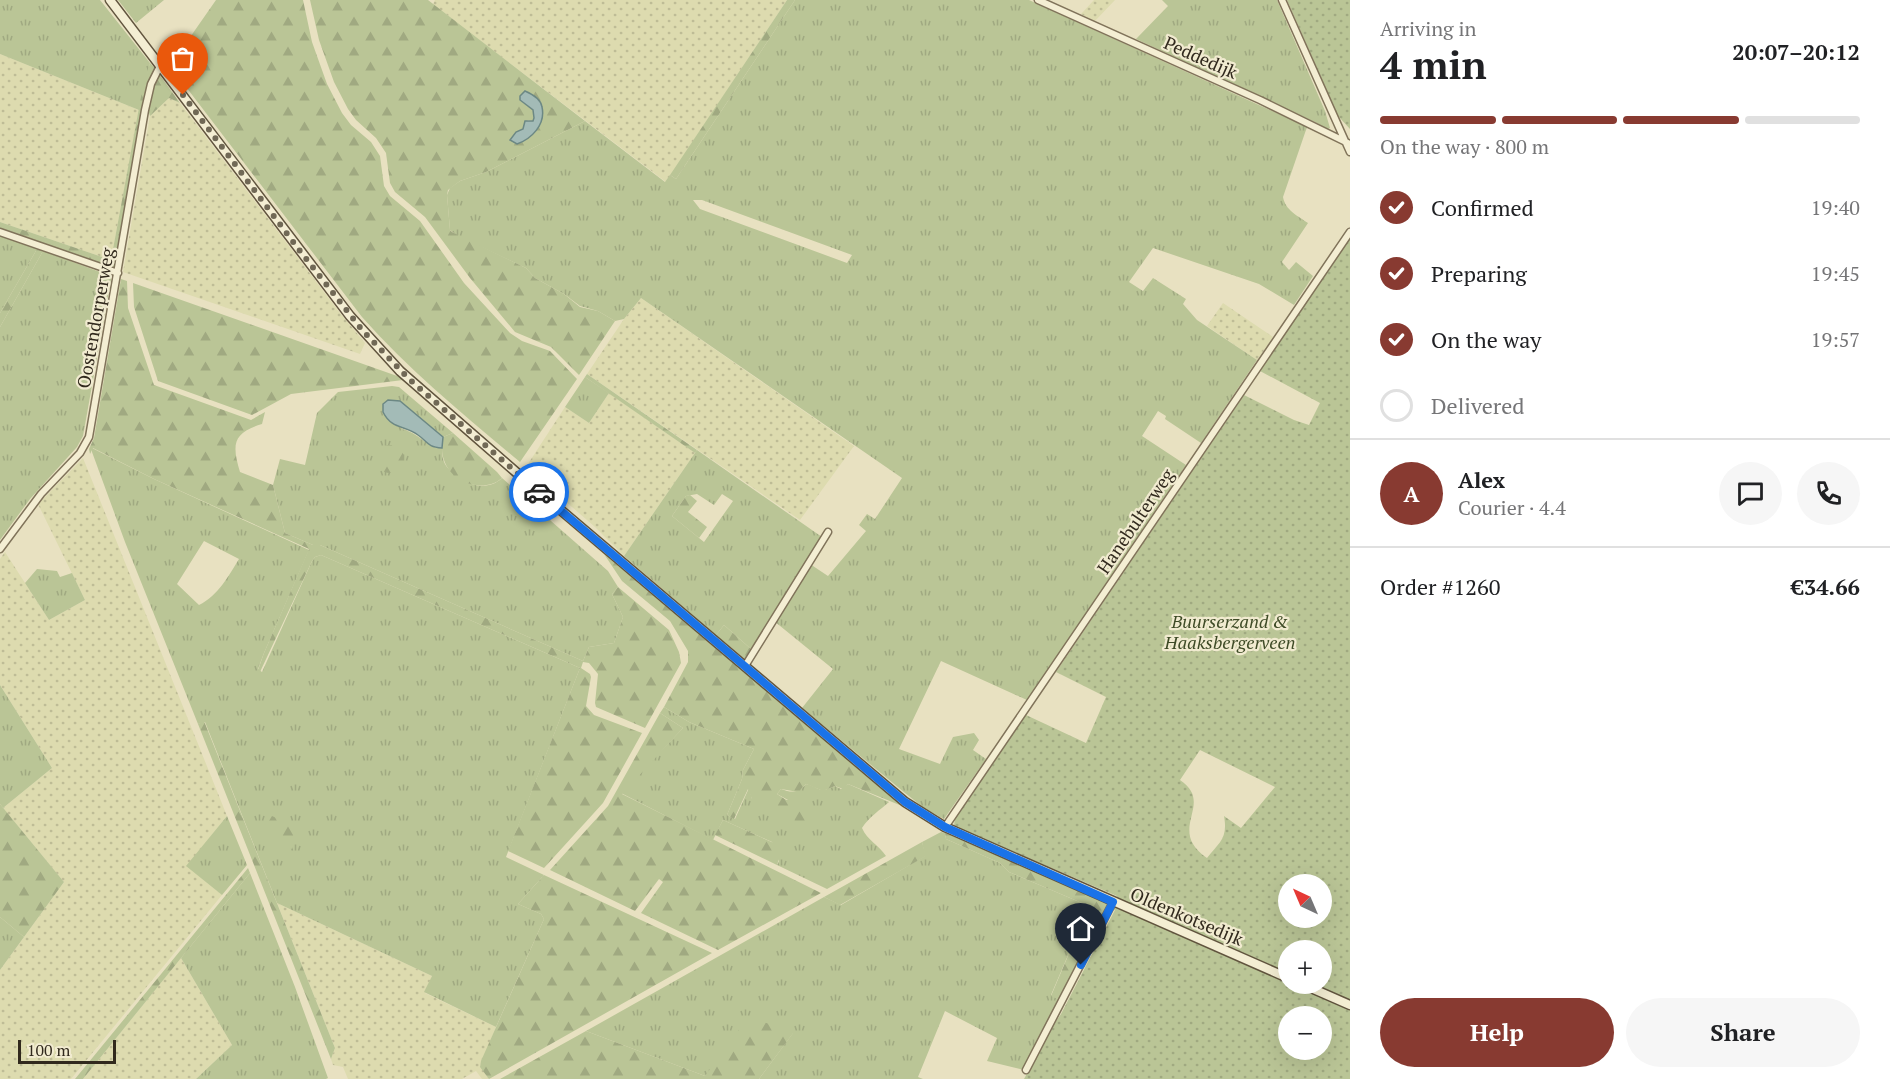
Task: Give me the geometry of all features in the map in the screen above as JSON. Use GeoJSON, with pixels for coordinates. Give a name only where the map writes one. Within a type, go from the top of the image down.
{"type":"FeatureCollection","features":[{"type":"Feature","properties":{"kind":"street","name":"Oldenkotsedijk"},"geometry":{"type":"LineString","coordinates":[[110,0],[350,316],[400,371],[905,802],[945,827],[1278,974]]}},
{"type":"Feature","properties":{"kind":"street","name":"Peddedijk"},"geometry":{"type":"LineString","coordinates":[[1038,0],[1260,100],[1348,143]]}},
{"type":"Feature","properties":{"kind":"street"},"geometry":{"type":"LineString","coordinates":[[1282,0],[1348,143],[1350,152]]}},
{"type":"Feature","properties":{"kind":"street","name":"Oostendorperweg"},"geometry":{"type":"LineString","coordinates":[[0,549],[41,494],[80,453],[89,437],[149,93],[160,66]]}},
{"type":"Feature","properties":{"kind":"street"},"geometry":{"type":"LineString","coordinates":[[0,232],[118,273]]}},
{"type":"Feature","properties":{"kind":"street","name":"Hanebulterweg"},"geometry":{"type":"LineString","coordinates":[[945,827],[1350,232]]}},
{"type":"Feature","properties":{"kind":"street"},"geometry":{"type":"LineString","coordinates":[[745,666],[828,532]]}},
{"type":"Feature","properties":{"kind":"street"},"geometry":{"type":"LineString","coordinates":[[1026,1070],[1113,902]]}},
{"type":"Feature","properties":{"kind":"street"},"geometry":{"type":"LineString","coordinates":[[1325,994],[1350,1005]]}},
{"type":"Feature","properties":{"kind":"shaded area"},"geometry":{"type":"Polygon","coordinates":[[[435,0],[787,0],[666,182],[433,4],[435,0]]]}},
{"type":"Feature","properties":{"kind":"shaded area"},"geometry":{"type":"Polygon","coordinates":[[[1094,0],[1115,0],[1095,21],[1081,14],[1094,0]]]}},
{"type":"Feature","properties":{"kind":"shaded area"},"geometry":{"type":"Polygon","coordinates":[[[0,54],[139,110],[111,260],[0,222],[0,54]]]}},
{"type":"Feature","properties":{"kind":"shaded area"},"geometry":{"type":"Polygon","coordinates":[[[169,98],[180,103],[365,343],[360,354],[123,272],[150,116],[169,98]]]}},
{"type":"Feature","properties":{"kind":"shaded area"},"geometry":{"type":"Polygon","coordinates":[[[641,298],[854,446],[800,520],[587,374],[641,298]]]}},
{"type":"Feature","properties":{"kind":"shaded area"},"geometry":{"type":"Polygon","coordinates":[[[1223,303],[1273,337],[1257,360],[1207,326],[1223,303]]]}},
{"type":"Feature","properties":{"kind":"shaded area"},"geometry":{"type":"Polygon","coordinates":[[[609,393],[695,453],[624,556],[595,527],[526,467],[565,407],[589,423],[609,393]]]}},
{"type":"Feature","properties":{"kind":"shaded area"},"geometry":{"type":"Polygon","coordinates":[[[83,458],[227,816],[187,866],[222,895],[71,1079],[0,1079],[0,970],[64,882],[3,808],[52,768],[0,685],[0,559],[5,552],[49,620],[85,600],[38,504],[83,458]]]}},
{"type":"Feature","properties":{"kind":"shaded area"},"geometry":{"type":"Polygon","coordinates":[[[277,903],[432,976],[425,993],[496,1027],[480,1066],[489,1079],[482,1079],[476,1071],[462,1079],[348,1079],[343,1067],[333,1065],[331,1059],[335,1048],[277,903]]]}},
{"type":"Feature","properties":{"kind":"shaded area"},"geometry":{"type":"Polygon","coordinates":[[[181,958],[232,1045],[196,1079],[83,1079],[181,958]]]}},
{"type":"Feature","properties":{"kind":"green space"},"geometry":{"type":"Polygon","coordinates":[[[0,0],[100,0],[150,63],[139,110],[0,54],[0,0]]]}},
{"type":"Feature","properties":{"kind":"green space"},"geometry":{"type":"Polygon","coordinates":[[[118,0],[164,0],[136,23],[118,0]]]}},
{"type":"Feature","properties":{"kind":"green space"},"geometry":{"type":"Polygon","coordinates":[[[216,0],[303,0],[312,42],[327,84],[342,113],[351,125],[371,142],[380,156],[384,186],[390,196],[420,221],[464,283],[510,333],[522,341],[550,351],[577,379],[520,462],[458,410],[380,337],[362,317],[170,66],[216,0]]]}},
{"type":"Feature","properties":{"kind":"green space"},"geometry":{"type":"Polygon","coordinates":[[[310,0],[428,0],[585,121],[486,172],[460,181],[448,190],[447,195],[452,232],[526,268],[535,278],[564,294],[580,307],[598,311],[615,321],[579,375],[551,347],[515,332],[470,278],[425,217],[395,192],[390,183],[386,153],[376,138],[356,120],[348,109],[334,82],[319,40],[310,0]],[[522,102],[533,110],[534,118],[533,121],[528,120],[523,129],[516,132],[510,140],[525,138],[535,132],[540,122],[542,107],[522,102]]]}},
{"type":"Feature","properties":{"kind":"green space"},"geometry":{"type":"Polygon","coordinates":[[[787,0],[795,0],[676,179],[670,175],[787,0]]]}},
{"type":"Feature","properties":{"kind":"green space"},"geometry":{"type":"Polygon","coordinates":[[[795,0],[1029,0],[1307,127],[1283,197],[1289,209],[1308,223],[1282,262],[1289,270],[1296,262],[1313,276],[1294,305],[1259,284],[1153,248],[1129,282],[1143,291],[1153,278],[1186,299],[1183,304],[1197,320],[1257,360],[1201,443],[1165,419],[1166,416],[1158,411],[1142,436],[1186,465],[1027,700],[941,661],[899,749],[940,764],[953,737],[974,733],[979,740],[973,750],[986,759],[944,819],[924,808],[802,708],[833,669],[774,621],[810,564],[828,576],[866,531],[859,525],[867,514],[875,519],[902,478],[641,298],[624,319],[615,321],[598,311],[580,306],[535,278],[526,268],[450,230],[447,195],[450,188],[460,181],[486,172],[585,121],[665,182],[670,175],[676,179],[795,0]],[[693,200],[700,209],[847,263],[852,255],[702,200],[693,200]]]}},
{"type":"Feature","properties":{"kind":"green space"},"geometry":{"type":"Polygon","coordinates":[[[1162,0],[1277,0],[1325,111],[1330,128],[1136,39],[1168,6],[1162,0]]]}},
{"type":"Feature","properties":{"kind":"green space"},"geometry":{"type":"Polygon","coordinates":[[[1287,0],[1350,0],[1350,129],[1338,116],[1287,0]]]}},
{"type":"Feature","properties":{"kind":"green space"},"geometry":{"type":"Polygon","coordinates":[[[150,63],[156,69],[147,88],[115,269],[0,229],[0,222],[111,260],[143,86],[150,63]]]}},
{"type":"Feature","properties":{"kind":"green space"},"geometry":{"type":"Polygon","coordinates":[[[159,74],[180,103],[169,98],[150,116],[149,100],[159,74]]]}},
{"type":"Feature","properties":{"kind":"green space"},"geometry":{"type":"Polygon","coordinates":[[[0,236],[37,249],[0,313],[0,236]]]}},
{"type":"Feature","properties":{"kind":"green space","name":"Buurserzand & Haaksbergerveen"},"geometry":{"type":"Polygon","coordinates":[[[1350,238],[1350,1079],[1024,1079],[1115,910],[1111,908],[1117,896],[954,826],[955,818],[1026,715],[1086,743],[1106,697],[1056,672],[1244,395],[1309,425],[1320,403],[1260,371],[1350,238]],[[1200,750],[1180,780],[1190,789],[1194,798],[1189,827],[1190,837],[1195,847],[1207,858],[1224,835],[1224,816],[1241,828],[1275,787],[1200,750]]]}},
{"type":"Feature","properties":{"kind":"green space"},"geometry":{"type":"Polygon","coordinates":[[[37,249],[43,251],[0,327],[0,313],[37,249]]]}},
{"type":"Feature","properties":{"kind":"green space"},"geometry":{"type":"Polygon","coordinates":[[[43,251],[111,276],[111,279],[83,436],[77,447],[30,499],[0,540],[0,327],[43,251]]]}},
{"type":"Feature","properties":{"kind":"green space"},"geometry":{"type":"Polygon","coordinates":[[[121,279],[127,281],[128,308],[154,385],[251,420],[265,412],[262,424],[240,436],[237,441],[236,454],[240,472],[273,485],[285,533],[313,545],[320,545],[583,661],[589,647],[614,643],[623,617],[612,594],[618,587],[669,630],[679,652],[681,663],[645,728],[596,707],[598,674],[589,663],[583,662],[581,668],[591,677],[586,706],[594,715],[642,733],[603,803],[544,868],[508,851],[580,668],[321,555],[312,561],[260,672],[258,670],[264,653],[309,549],[154,479],[93,448],[90,454],[89,449],[94,438],[121,279]]]}},
{"type":"Feature","properties":{"kind":"green space"},"geometry":{"type":"Polygon","coordinates":[[[133,283],[400,377],[403,380],[291,394],[252,415],[158,381],[134,307],[133,283]]]}},
{"type":"Feature","properties":{"kind":"green space"},"geometry":{"type":"Polygon","coordinates":[[[587,374],[697,450],[695,453],[585,377],[587,374]]]}},
{"type":"Feature","properties":{"kind":"green space"},"geometry":{"type":"Polygon","coordinates":[[[585,377],[609,393],[589,423],[565,407],[585,377]]]}},
{"type":"Feature","properties":{"kind":"green space"},"geometry":{"type":"Polygon","coordinates":[[[399,387],[453,433],[443,437],[400,401],[395,400],[402,429],[431,445],[442,448],[445,463],[452,473],[466,482],[481,486],[495,483],[502,478],[608,571],[618,587],[612,594],[623,617],[614,643],[589,647],[583,661],[320,545],[313,545],[285,533],[273,485],[280,459],[305,465],[317,413],[338,392],[399,387]]]}},
{"type":"Feature","properties":{"kind":"green space"},"geometry":{"type":"Polygon","coordinates":[[[453,433],[502,478],[495,483],[478,485],[469,484],[453,475],[444,460],[442,449],[443,437],[453,433]]]}},
{"type":"Feature","properties":{"kind":"green space"},"geometry":{"type":"Polygon","coordinates":[[[390,445],[400,449],[404,459],[400,469],[390,473],[380,469],[376,459],[380,449],[390,445]]]}},
{"type":"Feature","properties":{"kind":"green space"},"geometry":{"type":"Polygon","coordinates":[[[92,448],[309,550],[264,653],[258,669],[262,672],[312,561],[321,555],[580,668],[506,857],[544,875],[518,904],[541,914],[544,919],[496,1027],[424,992],[432,976],[277,903],[205,722],[198,724],[125,542],[92,448]],[[204,541],[177,584],[199,605],[217,591],[239,559],[204,541]]]}},
{"type":"Feature","properties":{"kind":"green space"},"geometry":{"type":"Polygon","coordinates":[[[697,450],[822,537],[751,649],[724,625],[716,635],[624,556],[697,450]],[[697,494],[686,496],[672,516],[704,542],[733,501],[722,494],[714,505],[697,494]]]}},
{"type":"Feature","properties":{"kind":"green space"},"geometry":{"type":"Polygon","coordinates":[[[690,495],[697,501],[688,512],[707,527],[699,538],[672,516],[686,496],[690,495]]]}},
{"type":"Feature","properties":{"kind":"green space"},"geometry":{"type":"Polygon","coordinates":[[[604,554],[902,806],[848,784],[843,789],[835,786],[823,791],[806,784],[798,792],[781,789],[777,794],[791,803],[788,808],[759,804],[752,799],[748,789],[734,819],[727,815],[742,779],[743,770],[754,749],[689,722],[664,707],[688,662],[688,651],[670,621],[622,581],[604,554]]]}},
{"type":"Feature","properties":{"kind":"green space"},"geometry":{"type":"Polygon","coordinates":[[[37,569],[57,571],[60,577],[72,573],[85,600],[49,620],[25,583],[37,569]]]}},
{"type":"Feature","properties":{"kind":"green space"},"geometry":{"type":"Polygon","coordinates":[[[724,625],[751,649],[745,659],[716,635],[724,625]]]}},
{"type":"Feature","properties":{"kind":"green space"},"geometry":{"type":"Polygon","coordinates":[[[0,685],[52,768],[3,808],[0,804],[0,685]]]}},
{"type":"Feature","properties":{"kind":"green space"},"geometry":{"type":"Polygon","coordinates":[[[664,707],[689,722],[754,749],[743,770],[742,779],[727,815],[735,819],[749,788],[752,799],[788,800],[777,794],[781,789],[795,791],[806,784],[822,790],[835,786],[841,789],[848,784],[889,802],[862,828],[886,856],[827,889],[777,865],[779,861],[772,842],[723,820],[713,840],[621,793],[683,728],[660,713],[664,707]]]}},
{"type":"Feature","properties":{"kind":"green space"},"geometry":{"type":"Polygon","coordinates":[[[660,713],[683,728],[622,794],[821,893],[718,950],[641,913],[663,882],[659,879],[635,911],[550,870],[608,806],[660,713]]]}},
{"type":"Feature","properties":{"kind":"green space"},"geometry":{"type":"Polygon","coordinates":[[[204,721],[335,1048],[331,1059],[198,724],[204,721]]]}},
{"type":"Feature","properties":{"kind":"green space"},"geometry":{"type":"Polygon","coordinates":[[[0,804],[64,882],[24,937],[0,917],[0,804]]]}},
{"type":"Feature","properties":{"kind":"green space"},"geometry":{"type":"Polygon","coordinates":[[[800,807],[820,814],[808,830],[801,830],[795,824],[793,812],[800,807]]]}},
{"type":"Feature","properties":{"kind":"green space"},"geometry":{"type":"Polygon","coordinates":[[[227,816],[247,865],[222,895],[186,866],[227,816]]]}},
{"type":"Feature","properties":{"kind":"green space"},"geometry":{"type":"Polygon","coordinates":[[[272,816],[294,826],[295,839],[292,849],[261,834],[272,816]]]}},
{"type":"Feature","properties":{"kind":"green space"},"geometry":{"type":"Polygon","coordinates":[[[723,820],[776,844],[780,856],[777,865],[715,835],[723,820]]]}},
{"type":"Feature","properties":{"kind":"green space"},"geometry":{"type":"Polygon","coordinates":[[[941,832],[945,833],[946,839],[1000,863],[1009,872],[1089,906],[1051,995],[1060,1000],[1024,1070],[987,1061],[997,1038],[945,1011],[918,1077],[923,1079],[759,1079],[793,1033],[705,1076],[586,1031],[824,897],[841,905],[925,856],[922,842],[941,832]]]}},
{"type":"Feature","properties":{"kind":"green space"},"geometry":{"type":"Polygon","coordinates":[[[945,833],[1109,904],[1060,1000],[1051,996],[1089,906],[1009,872],[1000,863],[946,839],[945,833]]]}},
{"type":"Feature","properties":{"kind":"green space"},"geometry":{"type":"Polygon","coordinates":[[[922,842],[926,856],[840,905],[824,897],[922,842]]]}},
{"type":"Feature","properties":{"kind":"green space"},"geometry":{"type":"Polygon","coordinates":[[[248,868],[250,873],[83,1079],[75,1079],[248,868]]]}},
{"type":"Feature","properties":{"kind":"green space"},"geometry":{"type":"Polygon","coordinates":[[[250,873],[295,987],[328,1078],[326,1079],[196,1079],[232,1045],[181,958],[250,873]]]}},
{"type":"Feature","properties":{"kind":"green space"},"geometry":{"type":"Polygon","coordinates":[[[544,875],[712,953],[489,1079],[480,1067],[481,1061],[544,919],[541,914],[518,904],[544,875]]]}},
{"type":"Feature","properties":{"kind":"green space"},"geometry":{"type":"Polygon","coordinates":[[[0,917],[24,937],[0,970],[0,917]]]}},
{"type":"Feature","properties":{"kind":"green space"},"geometry":{"type":"Polygon","coordinates":[[[748,1017],[794,1032],[759,1079],[500,1079],[586,1031],[705,1076],[748,1017]]]}},
{"type":"Feature","properties":{"kind":"water"},"geometry":{"type":"Polygon","coordinates":[[[525,91],[540,102],[543,114],[540,125],[532,135],[517,144],[510,140],[516,132],[523,129],[525,121],[533,121],[534,118],[533,110],[520,100],[520,96],[525,91]]]}},
{"type":"Feature","properties":{"kind":"water"},"geometry":{"type":"Polygon","coordinates":[[[388,400],[400,401],[443,437],[442,448],[430,445],[413,432],[390,422],[383,412],[383,404],[388,400]]]}},
{"type":"Feature","properties":{"kind":"way so far"},"geometry":{"type":"LineString","coordinates":[[183,95],[363,331],[409,379],[539,492]]}},
{"type":"Feature","properties":{"kind":"route"},"geometry":{"type":"LineString","coordinates":[[539,492],[905,802],[945,827],[1113,902],[1081,965]]}}]}
